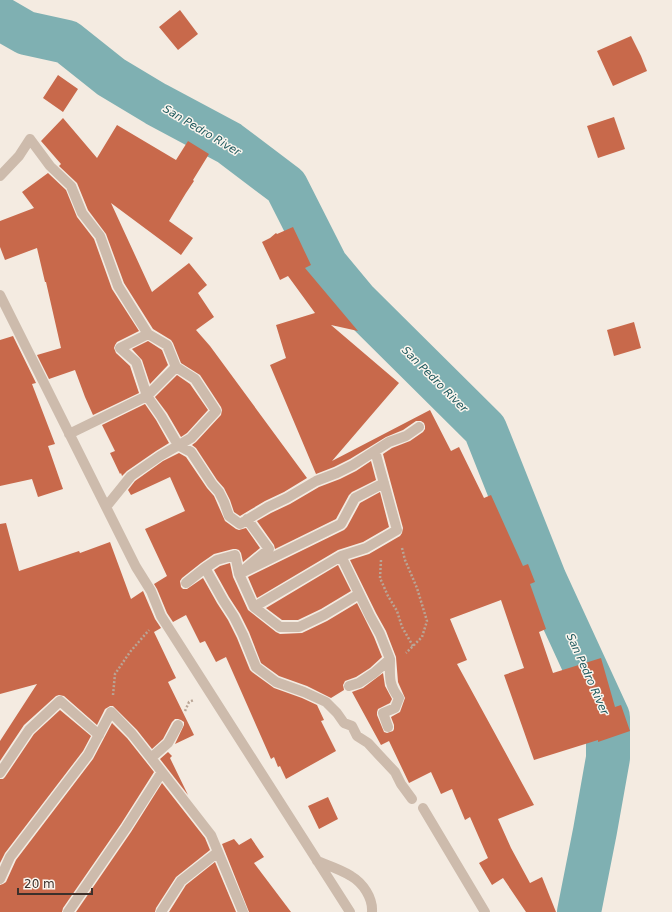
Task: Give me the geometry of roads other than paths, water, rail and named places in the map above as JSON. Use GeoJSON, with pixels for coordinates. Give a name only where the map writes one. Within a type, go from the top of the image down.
{"type":"FeatureCollection","features":[{"type":"Feature","properties":{"kind":"street"},"geometry":{"type":"LineString","coordinates":[[0,176],[19,156],[30,139],[50,166],[71,186],[82,213],[100,236],[118,286],[148,334],[167,345],[176,367],[196,379],[216,411],[191,438],[160,456],[131,476],[106,507]]}},
{"type":"Feature","properties":{"kind":"street"},"geometry":{"type":"LineString","coordinates":[[0,295],[136,567],[151,591],[161,616],[350,912]]}},
{"type":"Feature","properties":{"kind":"street"},"geometry":{"type":"LineString","coordinates":[[148,334],[120,348],[136,362],[147,396],[178,445],[191,452],[219,492],[229,516],[240,524],[316,481],[353,465],[389,442],[406,436],[419,427]]}},
{"type":"Feature","properties":{"kind":"street"},"geometry":{"type":"LineString","coordinates":[[69,434],[147,396],[176,367]]}},
{"type":"Feature","properties":{"kind":"street"},"geometry":{"type":"LineString","coordinates":[[254,607],[341,556],[366,548],[397,530],[375,451]]}},
{"type":"Feature","properties":{"kind":"street"},"geometry":{"type":"LineString","coordinates":[[239,574],[341,524],[355,498],[384,483]]}},
{"type":"Feature","properties":{"kind":"street"},"geometry":{"type":"LineString","coordinates":[[239,574],[269,549],[247,519]]}},
{"type":"Feature","properties":{"kind":"street"},"geometry":{"type":"LineString","coordinates":[[186,583],[217,560],[235,555],[239,574],[254,607],[280,627],[300,627],[324,615],[359,594]]}},
{"type":"Feature","properties":{"kind":"street"},"geometry":{"type":"LineString","coordinates":[[341,556],[380,634],[390,659],[390,680],[395,693],[399,698],[395,708],[383,712],[388,726]]}},
{"type":"Feature","properties":{"kind":"street"},"geometry":{"type":"LineString","coordinates":[[205,568],[234,617],[256,667],[276,682],[326,702],[344,723],[352,726],[357,736],[368,743],[395,772],[401,784],[412,799]]}},
{"type":"Feature","properties":{"kind":"street"},"geometry":{"type":"LineString","coordinates":[[349,686],[358,683],[374,673],[390,659]]}},
{"type":"Feature","properties":{"kind":"street"},"geometry":{"type":"LineString","coordinates":[[0,773],[29,730],[60,701],[99,735]]}},
{"type":"Feature","properties":{"kind":"street"},"geometry":{"type":"LineString","coordinates":[[0,879],[10,857],[88,755],[111,712],[132,734],[211,835],[243,912]]}},
{"type":"Feature","properties":{"kind":"street"},"geometry":{"type":"LineString","coordinates":[[151,758],[168,743],[178,725]]}},
{"type":"Feature","properties":{"kind":"street"},"geometry":{"type":"LineString","coordinates":[[68,912],[162,772]]}},
{"type":"Feature","properties":{"kind":"street"},"geometry":{"type":"LineString","coordinates":[[423,808],[485,912]]}},
{"type":"Feature","properties":{"kind":"street"},"geometry":{"type":"LineString","coordinates":[[161,912],[181,881],[218,852]]}},
{"type":"Feature","properties":{"kind":"street"},"geometry":{"type":"LineString","coordinates":[[317,860],[351,876],[362,886],[380,912]]}},
{"type":"Feature","properties":{"kind":"street"},"geometry":{"type":"LineString","coordinates":[[371,901],[372,912]]}},
{"type":"Feature","properties":{"kind":"waterway","name":"San Pedro River"},"geometry":{"type":"LineString","coordinates":[[0,18],[26,33],[67,42],[111,77],[156,104],[229,143],[286,186],[326,265],[356,301],[485,429],[545,580],[608,717],[608,758],[579,912]]}}]}
